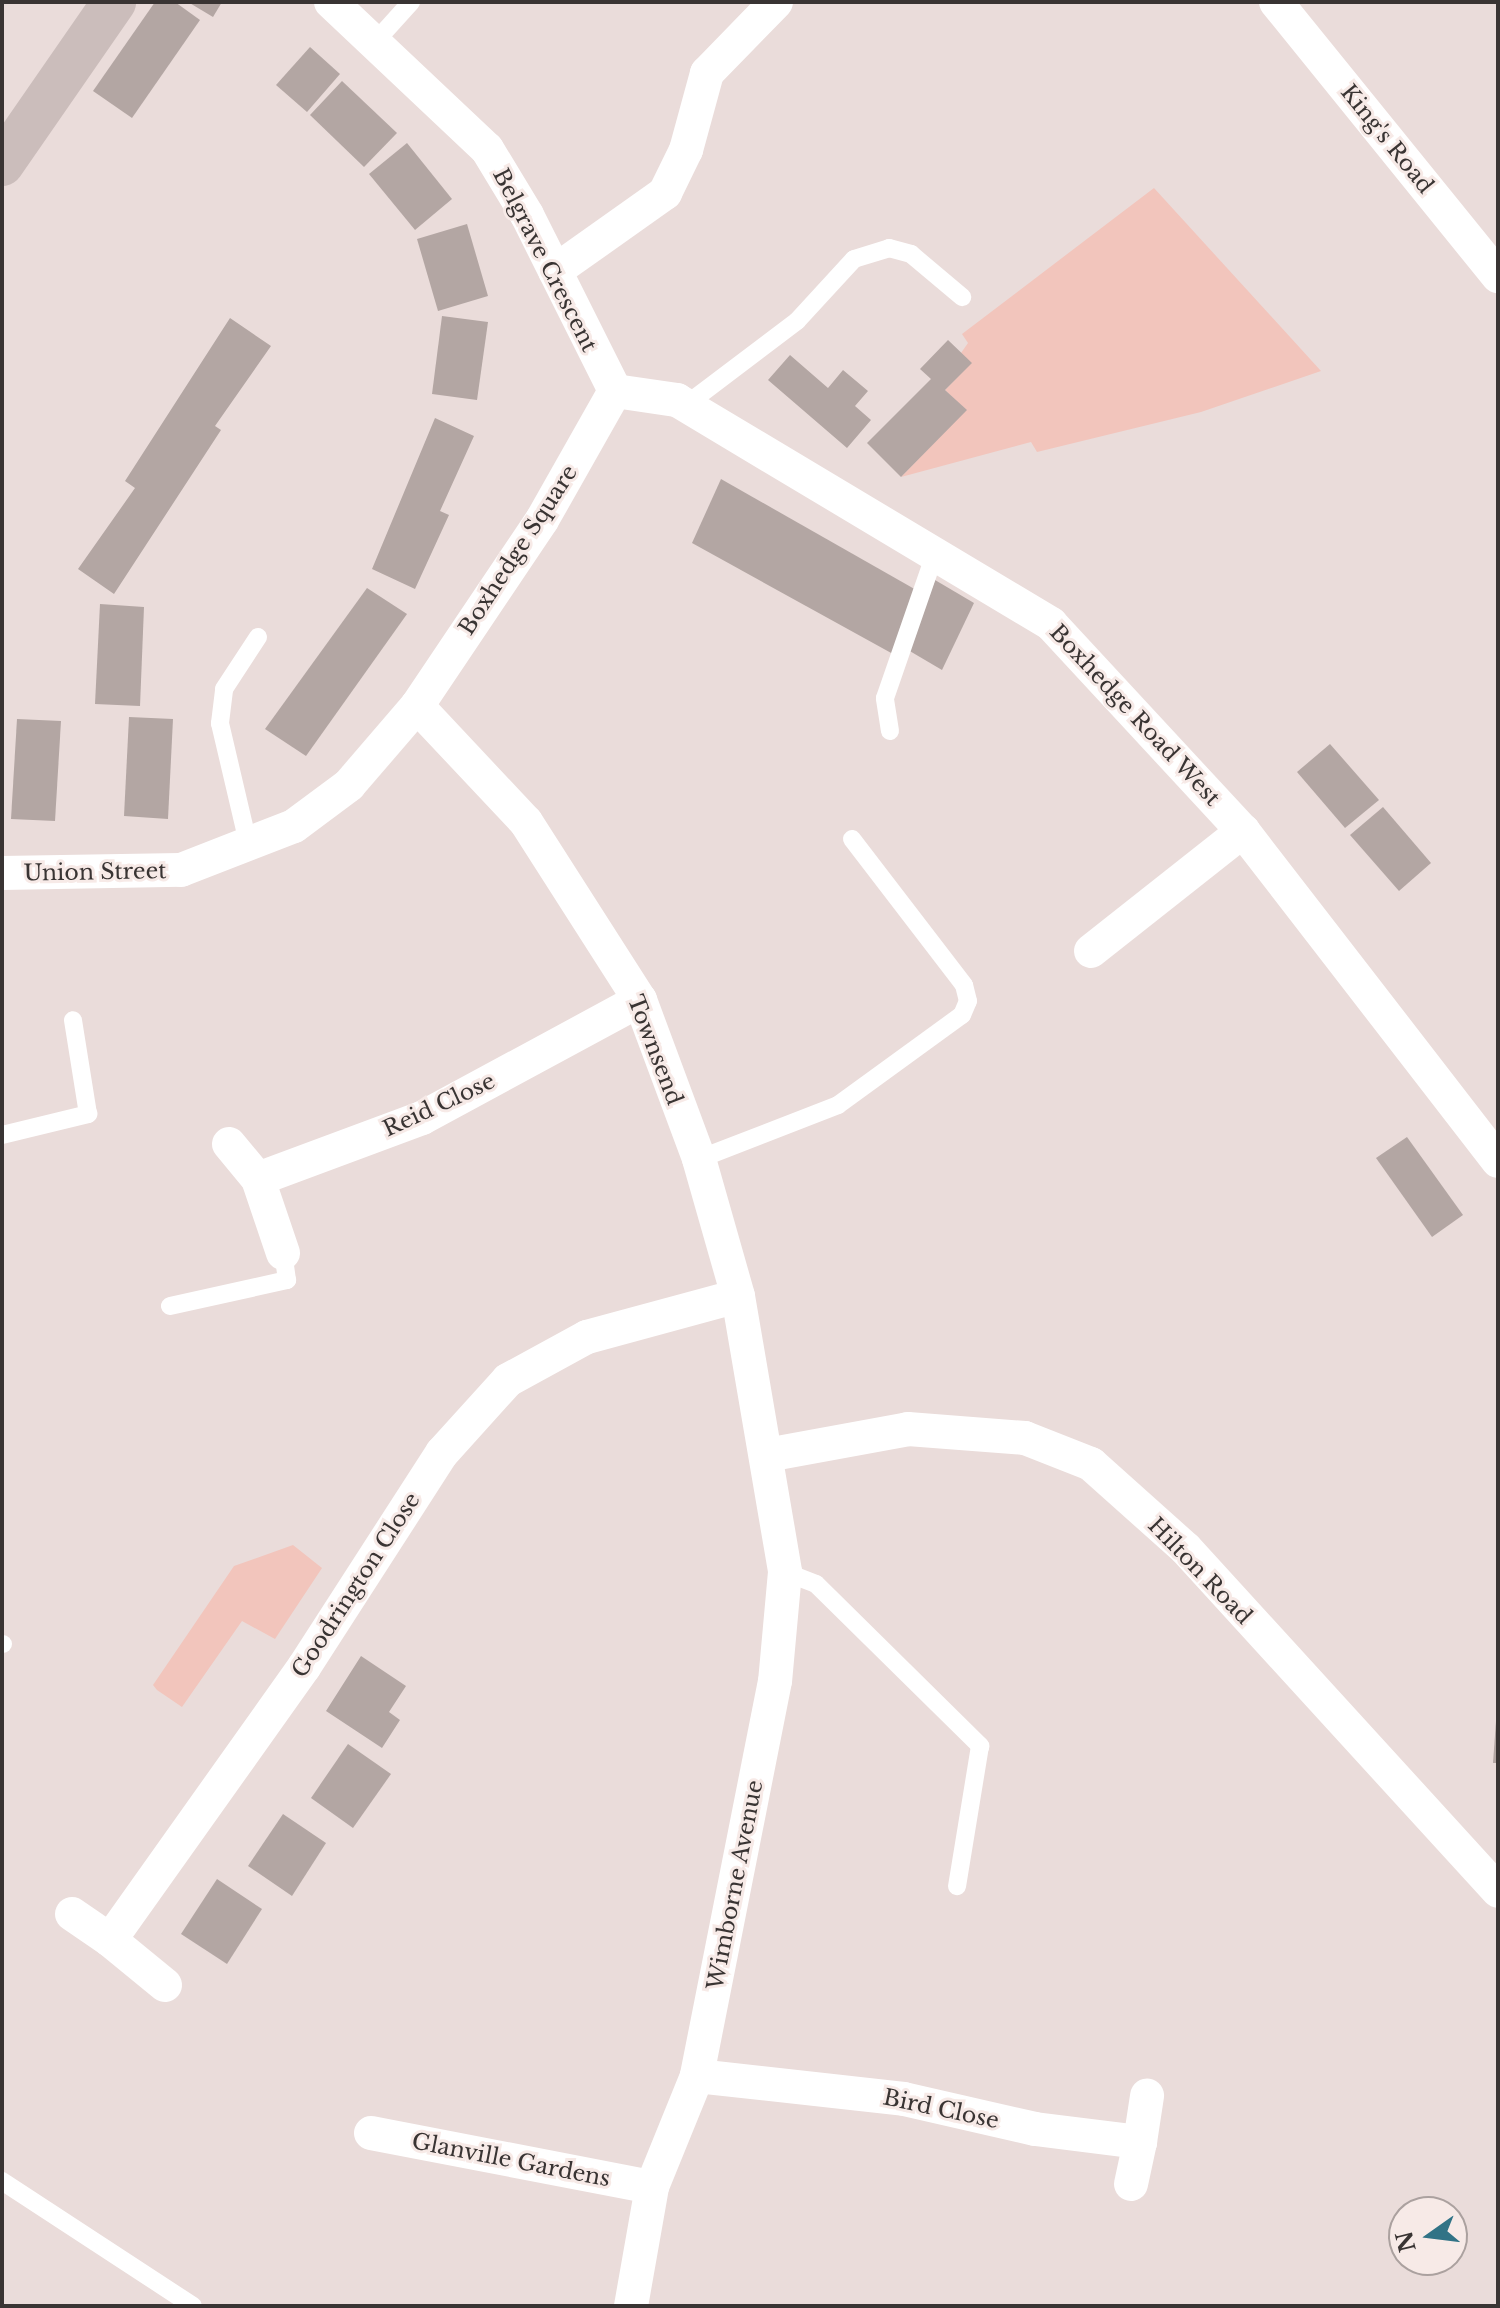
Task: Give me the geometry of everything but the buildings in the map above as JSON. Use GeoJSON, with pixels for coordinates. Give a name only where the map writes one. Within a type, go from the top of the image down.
{"type":"FeatureCollection","features":[{"type":"Feature","properties":{"kind":"main road"},"geometry":{"type":"LineString","coordinates":[[2,164],[114,2]]}},
{"type":"Feature","properties":{"kind":"street","name":"Belgrave Crescent"},"geometry":{"type":"LineString","coordinates":[[331,2],[487,149],[555,271],[615,391]]}},
{"type":"Feature","properties":{"kind":"street"},"geometry":{"type":"LineString","coordinates":[[555,271],[665,193],[686,150],[707,73],[776,2]]}},
{"type":"Feature","properties":{"kind":"street","name":"King's Road"},"geometry":{"type":"LineString","coordinates":[[1276,2],[1498,276]]}},
{"type":"Feature","properties":{"kind":"street","name":"Boxhedge Road West"},"geometry":{"type":"LineString","coordinates":[[615,391],[686,405],[936,551],[1051,624],[1243,831],[1498,1161]]}},
{"type":"Feature","properties":{"kind":"street","name":"Boxhedge Square"},"geometry":{"type":"LineString","coordinates":[[417,706],[542,520],[615,391]]}},
{"type":"Feature","properties":{"kind":"street","name":"Union Street"},"geometry":{"type":"LineString","coordinates":[[2,873],[168,871],[249,847],[294,826],[349,785],[417,706]]}},
{"type":"Feature","properties":{"kind":"street","name":"Townsend"},"geometry":{"type":"LineString","coordinates":[[417,706],[526,822],[640,1000],[699,1159],[738,1296],[767,1455]]}},
{"type":"Feature","properties":{"kind":"street"},"geometry":{"type":"LineString","coordinates":[[1091,951],[1243,831]]}},
{"type":"Feature","properties":{"kind":"street","name":"Reid Close"},"geometry":{"type":"LineString","coordinates":[[258,1179],[422,1118],[640,1000]]}},
{"type":"Feature","properties":{"kind":"street"},"geometry":{"type":"LineString","coordinates":[[229,1144],[258,1179],[283,1253]]}},
{"type":"Feature","properties":{"kind":"street","name":"Goodrington Close"},"geometry":{"type":"LineString","coordinates":[[110,1940],[304,1667],[442,1453],[508,1380],[587,1337],[738,1296]]}},
{"type":"Feature","properties":{"kind":"street","name":"Hilton Road"},"geometry":{"type":"LineString","coordinates":[[767,1455],[908,1429],[1025,1438],[1091,1464],[1186,1549],[1498,1891]]}},
{"type":"Feature","properties":{"kind":"street","name":"Wimborne Avenue"},"geometry":{"type":"LineString","coordinates":[[631,2306],[652,2187],[697,2076],[775,1681],[785,1572],[767,1455]]}},
{"type":"Feature","properties":{"kind":"street"},"geometry":{"type":"LineString","coordinates":[[72,1914],[165,1985]]}},
{"type":"Feature","properties":{"kind":"street","name":"Bird Close"},"geometry":{"type":"LineString","coordinates":[[697,2076],[904,2099],[1035,2129],[1140,2142]]}},
{"type":"Feature","properties":{"kind":"street"},"geometry":{"type":"LineString","coordinates":[[1131,2184],[1147,2096]]}},
{"type":"Feature","properties":{"kind":"street","name":"Glanville Gardens"},"geometry":{"type":"LineString","coordinates":[[371,2133],[652,2187]]}},
{"type":"Feature","properties":{"kind":"lane"},"geometry":{"type":"LineString","coordinates":[[375,42],[411,2]]}},
{"type":"Feature","properties":{"kind":"lane"},"geometry":{"type":"LineString","coordinates":[[686,405],[797,321],[854,259],[889,248],[911,254],[962,297]]}},
{"type":"Feature","properties":{"kind":"lane"},"geometry":{"type":"LineString","coordinates":[[890,731],[885,698],[936,551]]}},
{"type":"Feature","properties":{"kind":"lane"},"geometry":{"type":"LineString","coordinates":[[249,847],[220,723],[224,689],[258,637]]}},
{"type":"Feature","properties":{"kind":"lane"},"geometry":{"type":"LineString","coordinates":[[699,1159],[838,1105],[962,1015],[968,1001],[964,985],[852,839]]}},
{"type":"Feature","properties":{"kind":"lane"},"geometry":{"type":"LineString","coordinates":[[2,1135],[88,1114],[73,1020]]}},
{"type":"Feature","properties":{"kind":"lane"},"geometry":{"type":"LineString","coordinates":[[170,1306],[287,1280],[283,1253]]}},
{"type":"Feature","properties":{"kind":"lane"},"geometry":{"type":"LineString","coordinates":[[785,1572],[816,1584],[980,1746],[957,1886]]}},
{"type":"Feature","properties":{"kind":"lane"},"geometry":{"type":"LineString","coordinates":[[2,2181],[193,2306]]}},
{"type":"Feature","properties":{"kind":"shaded area"},"geometry":{"type":"Polygon","coordinates":[[[1154,188],[1321,371],[1201,412],[1037,452],[1031,442],[901,477],[966,410],[945,390],[971,363],[961,353],[968,343],[962,334],[1154,188]]]}},
{"type":"Feature","properties":{"kind":"shaded area"},"geometry":{"type":"Polygon","coordinates":[[[293,1545],[322,1568],[275,1639],[242,1621],[182,1707],[157,1690],[153,1685],[234,1566],[293,1545]]]}}]}
